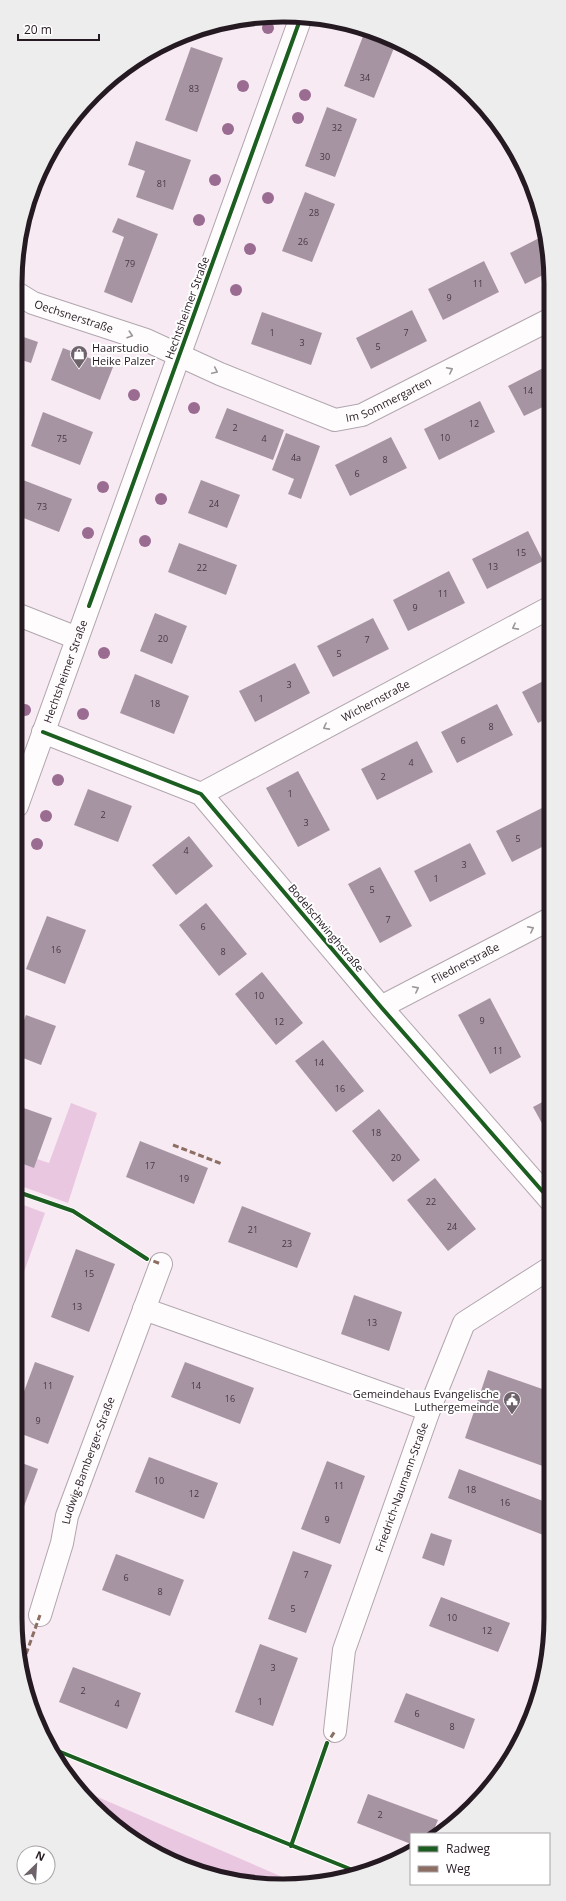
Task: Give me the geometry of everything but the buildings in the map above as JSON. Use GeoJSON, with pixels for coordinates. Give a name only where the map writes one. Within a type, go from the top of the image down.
{"type":"FeatureCollection","features":[{"type":"Feature","properties":{"kind":"street","name":"Hechtsheimer Straße"},"geometry":{"type":"LineString","coordinates":[[22,792],[299,23]]}},
{"type":"Feature","properties":{"kind":"street","name":"Oechsnerstraße"},"geometry":{"type":"LineString","coordinates":[[22,296],[33,303],[146,340],[180,354]]}},
{"type":"Feature","properties":{"kind":"street","name":"Im Sommergarten"},"geometry":{"type":"LineString","coordinates":[[180,354],[220,374],[335,420],[362,415],[544,323]]}},
{"type":"Feature","properties":{"kind":"street","name":"Wichernstraße"},"geometry":{"type":"LineString","coordinates":[[201,794],[544,611]]}},
{"type":"Feature","properties":{"kind":"street"},"geometry":{"type":"LineString","coordinates":[[22,616],[77,638]]}},
{"type":"Feature","properties":{"kind":"street","name":"Bodelschwinghstraße"},"geometry":{"type":"LineString","coordinates":[[43,732],[201,794],[381,1007],[544,1193]]}},
{"type":"Feature","properties":{"kind":"street","name":"Fliednerstraße"},"geometry":{"type":"LineString","coordinates":[[381,1007],[544,922]]}},
{"type":"Feature","properties":{"kind":"street","name":"Ludwig-Bamberger-Straße"},"geometry":{"type":"LineString","coordinates":[[40,1615],[62,1543],[67,1516],[160,1264]]}},
{"type":"Feature","properties":{"kind":"street","name":"Friedrich-Naumann-Straße"},"geometry":{"type":"LineString","coordinates":[[335,1731],[344,1650],[429,1410],[464,1323],[544,1272]]}},
{"type":"Feature","properties":{"kind":"street"},"geometry":{"type":"LineString","coordinates":[[144,1309],[429,1410]]}},
{"type":"Feature","properties":{"kind":"shaded area"},"geometry":{"type":"Polygon","coordinates":[[[71,1103],[97,1113],[68,1203],[22,1186],[22,1161],[37,1159],[49,1163],[71,1103]]]}},
{"type":"Feature","properties":{"kind":"shaded area"},"geometry":{"type":"Polygon","coordinates":[[[22,1204],[45,1213],[22,1278],[22,1204]]]}},
{"type":"Feature","properties":{"kind":"shaded area"},"geometry":{"type":"Polygon","coordinates":[[[90,1794],[287,1879],[249,1877],[232,1874],[183,1859],[152,1844],[138,1835],[98,1803],[90,1794]]]}},
{"type":"Feature","properties":{"kind":"marked path"},"geometry":{"type":"LineString","coordinates":[[173,1145],[222,1164]]}},
{"type":"Feature","properties":{"kind":"marked path"},"geometry":{"type":"LineString","coordinates":[[145,1258],[161,1264]]}},
{"type":"Feature","properties":{"kind":"marked path"},"geometry":{"type":"LineString","coordinates":[[25,1657],[40,1615]]}},
{"type":"Feature","properties":{"kind":"marked path"},"geometry":{"type":"LineString","coordinates":[[326,1745],[335,1731]]}},
{"type":"Feature","properties":{"kind":"cycle path"},"geometry":{"type":"LineString","coordinates":[[89,606],[299,23]]}},
{"type":"Feature","properties":{"kind":"cycle path"},"geometry":{"type":"LineString","coordinates":[[43,732],[201,794],[381,1007],[544,1193]]}},
{"type":"Feature","properties":{"kind":"cycle path"},"geometry":{"type":"LineString","coordinates":[[22,1193],[73,1211],[147,1259]]}},
{"type":"Feature","properties":{"kind":"cycle path"},"geometry":{"type":"LineString","coordinates":[[291,1846],[327,1743]]}},
{"type":"Feature","properties":{"kind":"cycle path"},"geometry":{"type":"LineString","coordinates":[[59,1751],[352,1870]]}},
{"type":"Feature","properties":{"kind":"place","name":"Haarstudio Heike Palzer"},"geometry":{"type":"Point","coordinates":[79,369]}},
{"type":"Feature","properties":{"kind":"place","name":"Gemeindehaus Evangelische Luthergemeinde"},"geometry":{"type":"Point","coordinates":[512,1415]}}]}
